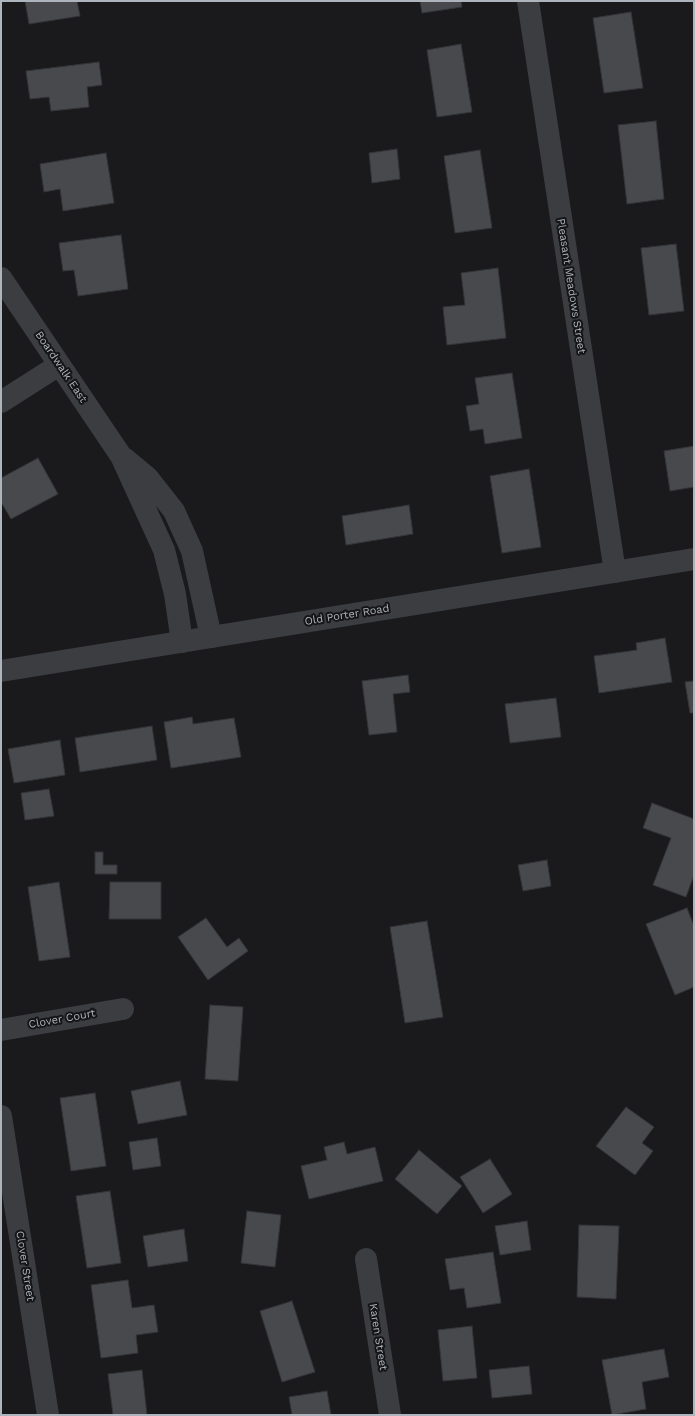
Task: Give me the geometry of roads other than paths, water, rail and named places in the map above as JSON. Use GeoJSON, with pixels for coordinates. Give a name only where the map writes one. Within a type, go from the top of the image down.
{"type":"FeatureCollection","features":[{"type":"Feature","properties":{"kind":"street","name":"Pleasant Meadows Street"},"geometry":{"type":"LineString","coordinates":[[528,1],[615,572]]}},
{"type":"Feature","properties":{"kind":"street","name":"Boardwalk East"},"geometry":{"type":"LineString","coordinates":[[1,278],[121,456],[164,550],[176,594],[182,642]]}},
{"type":"Feature","properties":{"kind":"street"},"geometry":{"type":"LineString","coordinates":[[1,402],[59,365]]}},
{"type":"Feature","properties":{"kind":"street","name":"Boardwalk East"},"geometry":{"type":"LineString","coordinates":[[121,456],[148,478],[174,511],[192,551],[211,637]]}},
{"type":"Feature","properties":{"kind":"street","name":"Old Porter Road"},"geometry":{"type":"LineString","coordinates":[[1,671],[694,559]]}},
{"type":"Feature","properties":{"kind":"street","name":"Clover Court"},"geometry":{"type":"LineString","coordinates":[[1,1030],[123,1009]]}},
{"type":"Feature","properties":{"kind":"street","name":"Clover Street"},"geometry":{"type":"LineString","coordinates":[[1,1116],[48,1415]]}},
{"type":"Feature","properties":{"kind":"street","name":"Karen Street"},"geometry":{"type":"LineString","coordinates":[[366,1259],[390,1415]]}}]}
